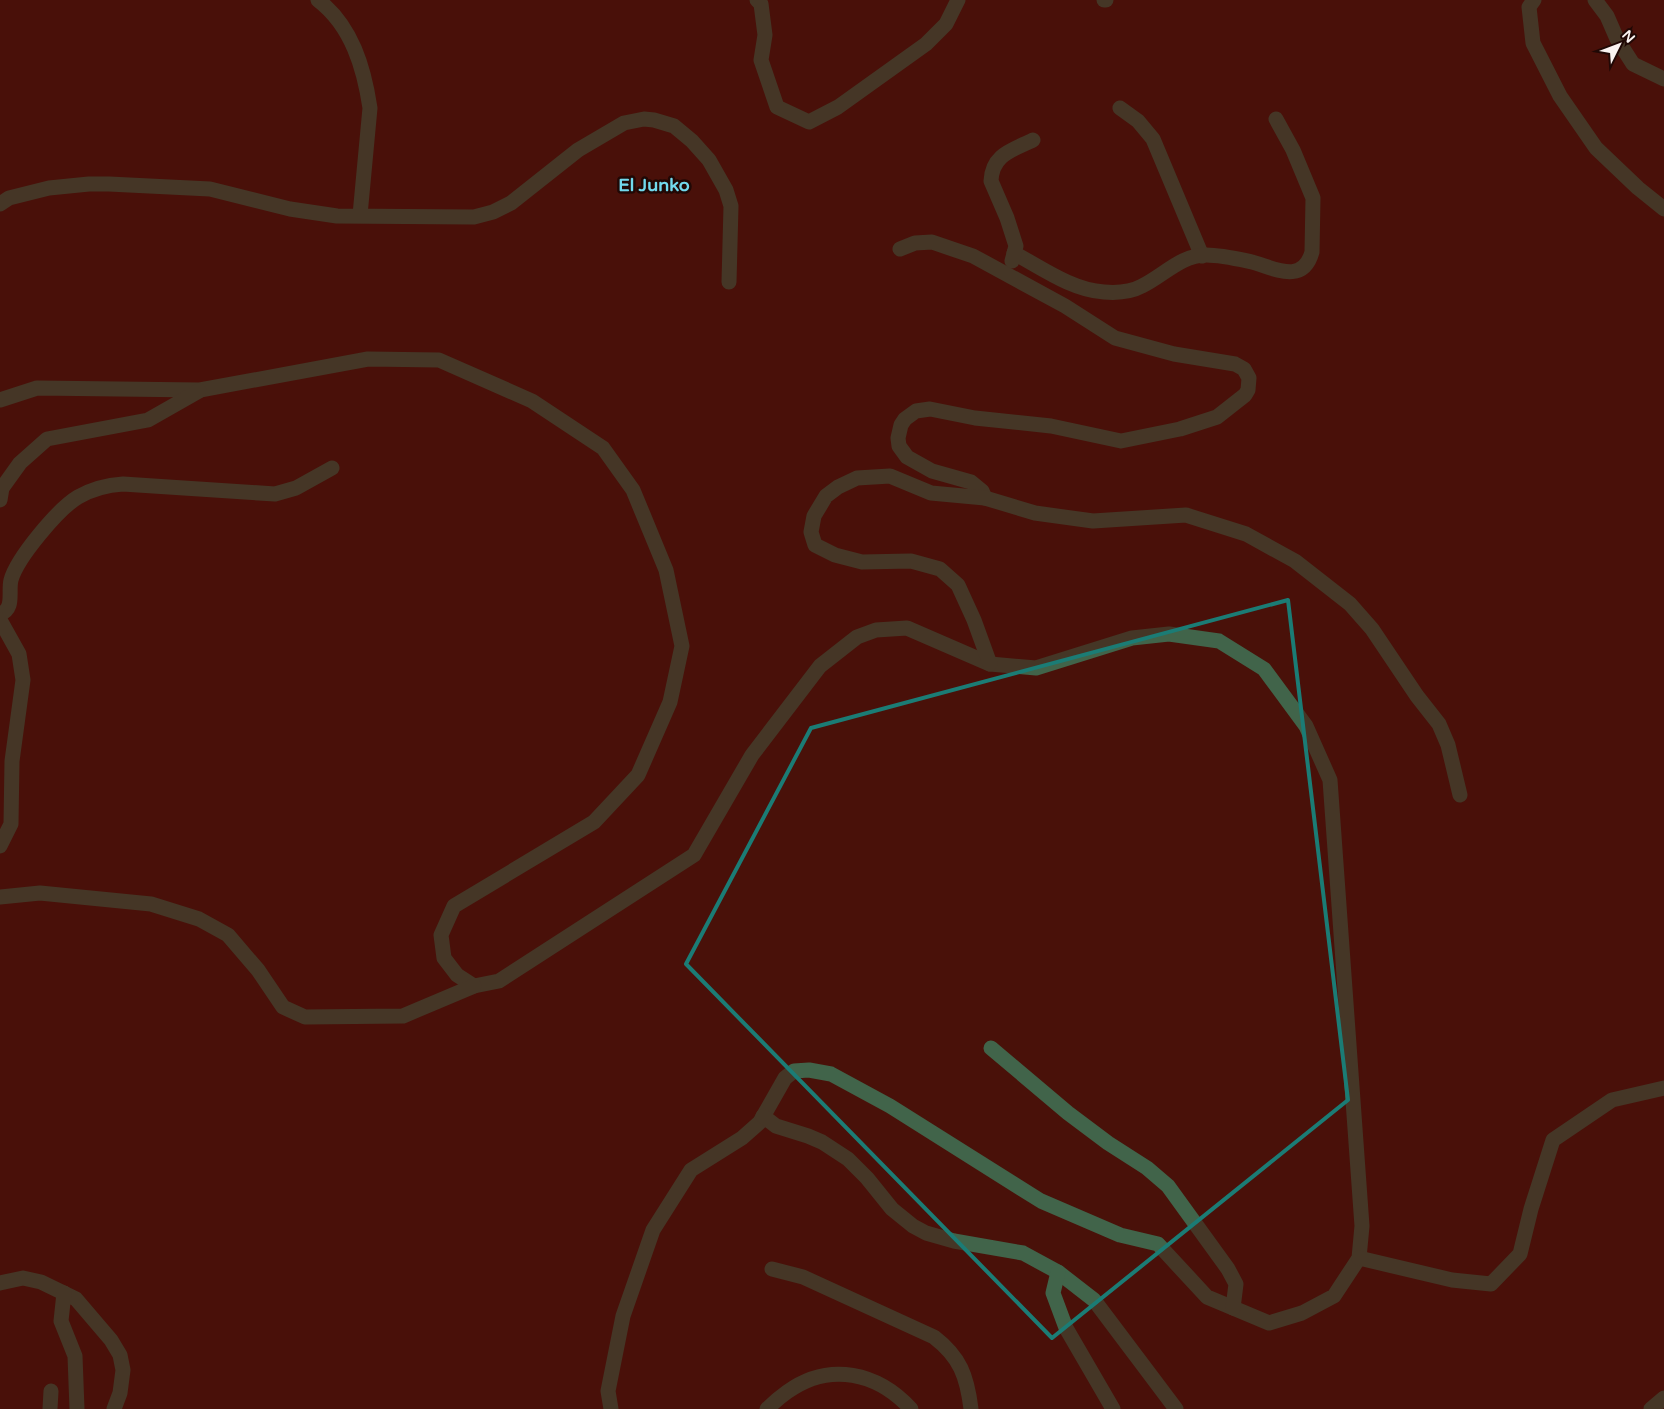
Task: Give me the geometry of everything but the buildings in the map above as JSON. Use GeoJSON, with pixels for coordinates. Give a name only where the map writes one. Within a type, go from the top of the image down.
{"type":"FeatureCollection","features":[{"type":"Feature","properties":{"kind":"street"},"geometry":{"type":"LineString","coordinates":[[318,0],[342,25],[359,58],[368,91],[370,108],[360,216]]}},
{"type":"Feature","properties":{"kind":"street"},"geometry":{"type":"LineString","coordinates":[[757,0],[761,4],[765,35],[761,60],[777,107],[809,122],[838,106],[926,44],[946,24],[958,0]]}},
{"type":"Feature","properties":{"kind":"street"},"geometry":{"type":"LineString","coordinates":[[1534,0],[1529,8],[1533,43],[1560,96],[1596,148],[1638,188],[1664,209]]}},
{"type":"Feature","properties":{"kind":"street"},"geometry":{"type":"LineString","coordinates":[[1595,0],[1607,16],[1617,39],[1633,64],[1664,79]]}},
{"type":"Feature","properties":{"kind":"street"},"geometry":{"type":"LineString","coordinates":[[1120,108],[1138,121],[1154,140],[1202,256]]}},
{"type":"Feature","properties":{"kind":"street"},"geometry":{"type":"LineString","coordinates":[[1014,253],[1079,288],[1091,291],[1114,292],[1142,286],[1180,262],[1206,255],[1251,262],[1288,272],[1301,269],[1310,258],[1312,252],[1313,198],[1293,150],[1276,118]]}},
{"type":"Feature","properties":{"kind":"street"},"geometry":{"type":"LineString","coordinates":[[0,204],[9,198],[48,188],[109,184],[210,189],[290,209],[337,216],[465,217],[493,212],[510,203],[578,150],[624,124],[644,119],[654,120],[674,126],[692,140],[709,160],[726,190],[731,206],[729,282]]}},
{"type":"Feature","properties":{"kind":"street"},"geometry":{"type":"LineString","coordinates":[[1006,274],[1016,246],[1007,218],[991,181],[991,175],[995,164],[1003,155],[1034,140]]}},
{"type":"Feature","properties":{"kind":"street"},"geometry":{"type":"LineString","coordinates":[[900,249],[915,243],[932,242],[973,256],[1065,306],[1115,338],[1174,354],[1234,364],[1244,369],[1249,378],[1245,395],[1218,417],[1180,430],[1120,441],[1051,426],[976,418],[930,410],[916,411],[904,419],[900,425],[898,438],[899,446],[907,458],[932,471],[972,482],[982,491],[985,498]]}},
{"type":"Feature","properties":{"kind":"street"},"geometry":{"type":"LineString","coordinates":[[0,400],[37,388],[200,390],[368,359],[439,360],[532,401],[603,448],[632,490],[666,570],[682,646],[670,702],[638,775],[594,822],[454,906],[441,935],[444,958],[457,975],[474,986]]}},
{"type":"Feature","properties":{"kind":"street"},"geometry":{"type":"LineString","coordinates":[[0,500],[2,488],[20,463],[47,439],[148,420],[200,390]]}},
{"type":"Feature","properties":{"kind":"street"},"geometry":{"type":"LineString","coordinates":[[0,614],[7,610],[11,599],[11,581],[24,554],[62,509],[79,496],[111,485],[123,484],[274,494],[296,488],[332,468]]}},
{"type":"Feature","properties":{"kind":"street"},"geometry":{"type":"LineString","coordinates":[[990,664],[974,620],[958,586],[940,569],[911,562],[862,562],[836,555],[815,545],[811,532],[814,516],[826,496],[838,487],[856,478],[890,476],[931,493],[985,498],[1035,513],[1093,521],[1186,515],[1246,534],[1295,560],[1350,604],[1372,629],[1417,696],[1439,724],[1448,745],[1460,795]]}},
{"type":"Feature","properties":{"kind":"street"},"geometry":{"type":"LineString","coordinates":[[0,620],[19,654],[23,680],[12,761],[11,824],[0,846]]}},
{"type":"Feature","properties":{"kind":"street"},"geometry":{"type":"LineString","coordinates":[[0,897],[40,893],[151,904],[199,919],[228,935],[258,970],[283,1007],[305,1017],[403,1016],[474,986],[499,981],[694,855],[752,755],[820,666],[857,637],[876,630],[907,628],[990,664],[1036,668],[1132,638],[1169,634],[1219,641],[1264,669],[1306,726],[1330,780],[1362,1226],[1359,1258],[1334,1296],[1302,1313],[1269,1323],[1207,1297],[1158,1244],[1120,1235],[1041,1201],[890,1106],[831,1074],[809,1070],[794,1071],[785,1078],[760,1122],[742,1138],[691,1170],[652,1230],[624,1316],[608,1391],[611,1409]]}},
{"type":"Feature","properties":{"kind":"street"},"geometry":{"type":"LineString","coordinates":[[991,1048],[1068,1113],[1108,1143],[1147,1168],[1168,1186],[1228,1269],[1236,1284],[1233,1308]]}},
{"type":"Feature","properties":{"kind":"street"},"geometry":{"type":"LineString","coordinates":[[1359,1258],[1452,1280],[1491,1284],[1520,1254],[1531,1209],[1553,1140],[1612,1100],[1664,1088]]}},
{"type":"Feature","properties":{"kind":"street"},"geometry":{"type":"LineString","coordinates":[[764,1116],[776,1126],[822,1142],[848,1159],[867,1178],[892,1209],[907,1222],[926,1233],[954,1241],[1023,1253],[1058,1272],[1094,1300],[1176,1409]]}},
{"type":"Feature","properties":{"kind":"street"},"geometry":{"type":"LineString","coordinates":[[772,1269],[803,1277],[934,1337],[950,1351],[962,1368],[969,1387],[971,1409]]}},
{"type":"Feature","properties":{"kind":"street"},"geometry":{"type":"LineString","coordinates":[[1058,1272],[1053,1293],[1066,1328],[1113,1409]]}},
{"type":"Feature","properties":{"kind":"street"},"geometry":{"type":"LineString","coordinates":[[0,1282],[23,1278],[41,1282],[76,1299],[111,1340],[120,1355],[123,1370],[120,1393],[114,1409]]}},
{"type":"Feature","properties":{"kind":"street"},"geometry":{"type":"LineString","coordinates":[[64,1293],[61,1321],[75,1356],[77,1409]]}},
{"type":"Feature","properties":{"kind":"street"},"geometry":{"type":"LineString","coordinates":[[767,1409],[788,1391],[797,1386],[818,1378],[854,1374],[892,1391],[911,1409]]}},
{"type":"Feature","properties":{"kind":"street"},"geometry":{"type":"LineString","coordinates":[[50,1409],[51,1391]]}},
{"type":"Feature","properties":{"kind":"street"},"geometry":{"type":"LineString","coordinates":[[1652,1409],[1664,1398]]}},
{"type":"Feature","properties":{"kind":"highlighted area"},"geometry":{"type":"Polygon","coordinates":[[[1288,600],[1348,1100],[1052,1338],[686,964],[811,728],[1288,600]]]}},
{"type":"Feature","properties":{"kind":"district","name":"El Junko"},"geometry":{"type":"Point","coordinates":[654,185]}}]}
